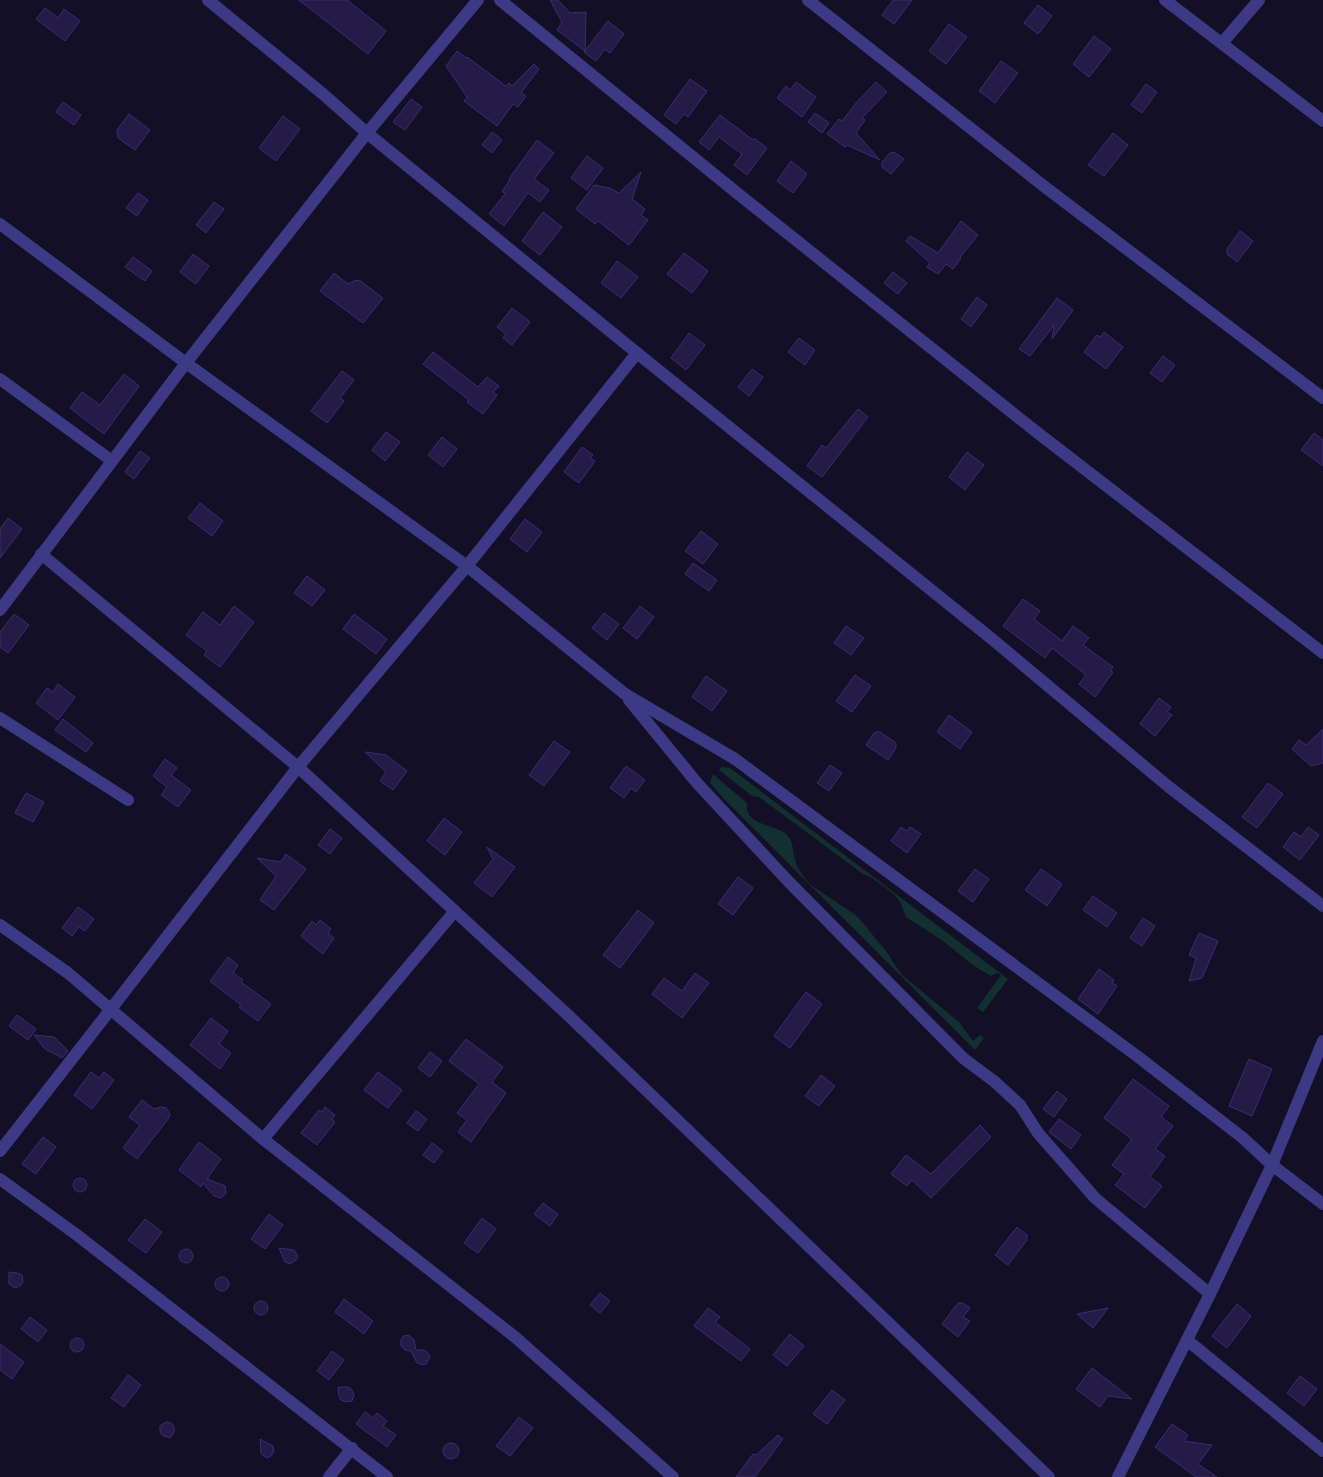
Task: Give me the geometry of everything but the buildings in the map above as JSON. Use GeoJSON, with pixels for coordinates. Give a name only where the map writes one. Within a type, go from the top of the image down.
{"type":"FeatureCollection","features":[{"type":"Feature","properties":{"kind":"street"},"geometry":{"type":"LineString","coordinates":[[208,0],[323,94],[367,133],[984,633],[1169,787],[1323,906]]}},
{"type":"Feature","properties":{"kind":"street"},"geometry":{"type":"LineString","coordinates":[[0,610],[5,595],[41,554],[186,363],[367,133],[478,0]]}},
{"type":"Feature","properties":{"kind":"street"},"geometry":{"type":"LineString","coordinates":[[500,0],[737,193],[1034,430],[1323,653]]}},
{"type":"Feature","properties":{"kind":"street"},"geometry":{"type":"LineString","coordinates":[[808,0],[1045,186],[1323,398]]}},
{"type":"Feature","properties":{"kind":"street"},"geometry":{"type":"LineString","coordinates":[[1165,0],[1323,121]]}},
{"type":"Feature","properties":{"kind":"street"},"geometry":{"type":"LineString","coordinates":[[1222,43],[1259,0]]}},
{"type":"Feature","properties":{"kind":"street"},"geometry":{"type":"LineString","coordinates":[[0,224],[186,363],[467,566],[625,694],[735,759],[1137,1056],[1244,1138],[1272,1165],[1323,1204]]}},
{"type":"Feature","properties":{"kind":"street"},"geometry":{"type":"LineString","coordinates":[[0,1151],[298,767],[467,566],[637,353]]}},
{"type":"Feature","properties":{"kind":"street"},"geometry":{"type":"LineString","coordinates":[[0,379],[112,461]]}},
{"type":"Feature","properties":{"kind":"street"},"geometry":{"type":"LineString","coordinates":[[41,554],[298,767],[569,1016],[1049,1477]]}},
{"type":"Feature","properties":{"kind":"street"},"geometry":{"type":"LineString","coordinates":[[625,694],[697,783],[788,881],[963,1058],[995,1082],[1020,1105],[1038,1133],[1095,1198],[1210,1294]]}},
{"type":"Feature","properties":{"kind":"street"},"geometry":{"type":"LineString","coordinates":[[0,718],[128,800]]}},
{"type":"Feature","properties":{"kind":"street"},"geometry":{"type":"LineString","coordinates":[[262,1139],[455,911]]}},
{"type":"Feature","properties":{"kind":"street"},"geometry":{"type":"LineString","coordinates":[[0,925],[68,973],[262,1139],[516,1337],[673,1477]]}},
{"type":"Feature","properties":{"kind":"street"},"geometry":{"type":"LineString","coordinates":[[1118,1477],[1188,1340],[1272,1165],[1323,1041]]}},
{"type":"Feature","properties":{"kind":"street"},"geometry":{"type":"LineString","coordinates":[[0,1179],[78,1235],[387,1477]]}},
{"type":"Feature","properties":{"kind":"street"},"geometry":{"type":"LineString","coordinates":[[1188,1340],[1323,1451]]}},
{"type":"Feature","properties":{"kind":"street"},"geometry":{"type":"LineString","coordinates":[[329,1477],[352,1448]]}},
{"type":"Feature","properties":{"kind":"green space"},"geometry":{"type":"Polygon","coordinates":[[[721,767],[730,768],[1008,979],[983,1012],[977,1008],[1001,975],[997,973],[991,976],[974,966],[943,941],[906,917],[900,902],[894,894],[872,878],[863,874],[759,797],[752,796],[719,770],[721,767]]]}},
{"type":"Feature","properties":{"kind":"green space"},"geometry":{"type":"Polygon","coordinates":[[[713,774],[747,803],[747,810],[754,820],[780,830],[789,837],[797,866],[801,873],[811,885],[857,916],[886,951],[901,974],[959,1022],[973,1041],[980,1035],[984,1038],[975,1050],[725,800],[710,783],[713,774]]]}}]}
